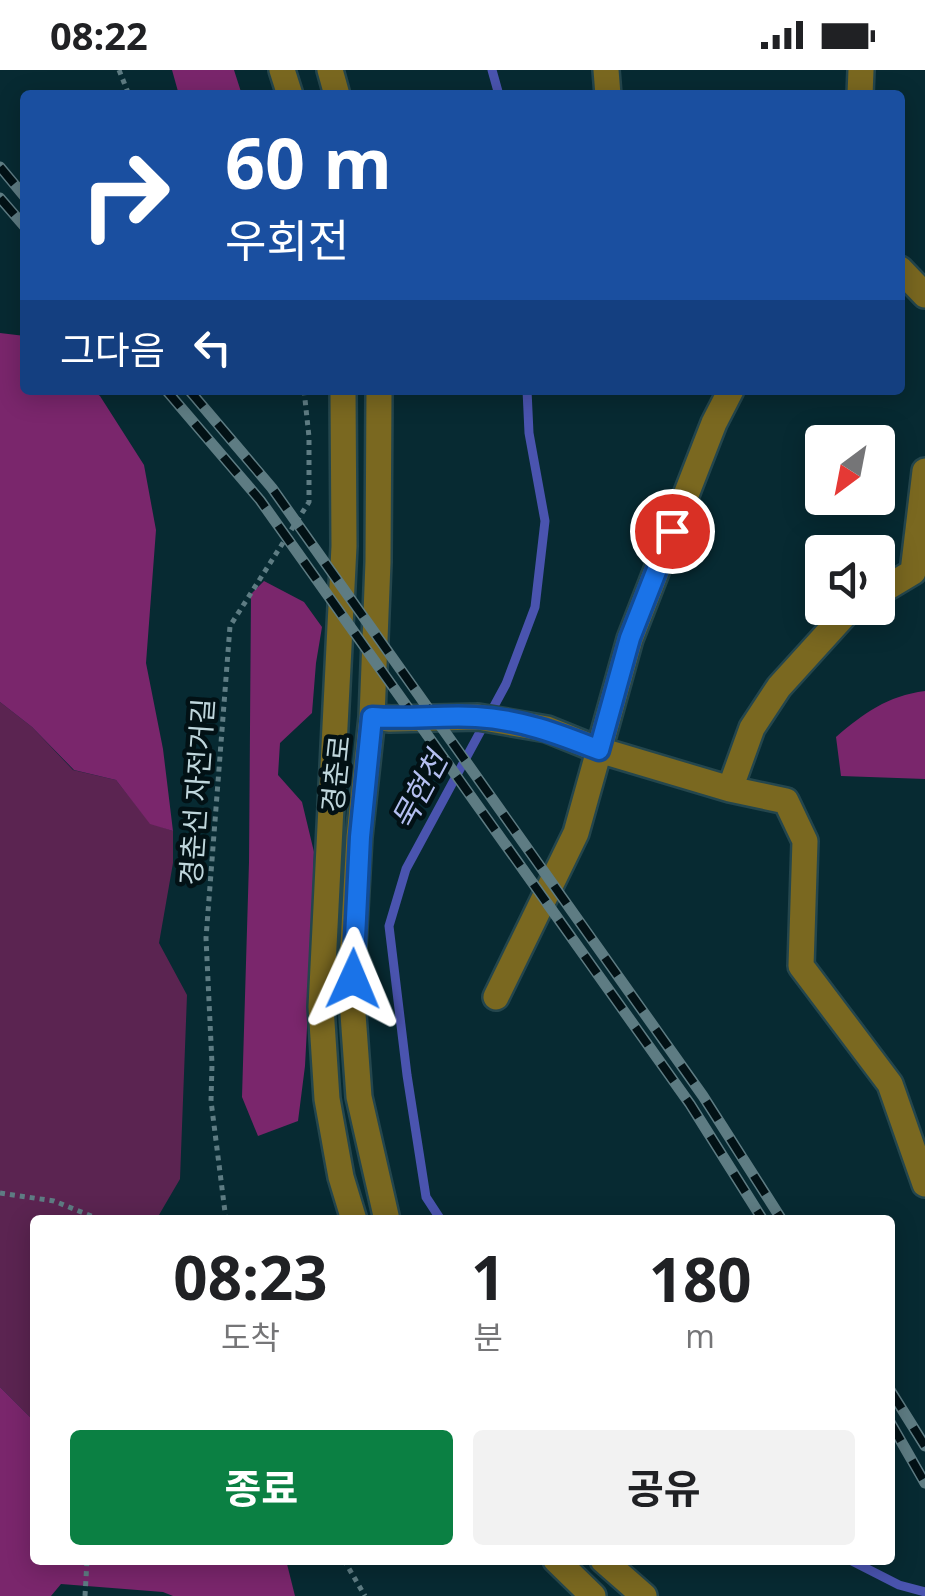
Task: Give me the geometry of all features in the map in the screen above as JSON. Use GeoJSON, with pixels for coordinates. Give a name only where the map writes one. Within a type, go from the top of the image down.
{"type":"FeatureCollection","features":[{"type":"Feature","properties":{"kind":"street"},"geometry":{"type":"LineString","coordinates":[[905,274],[925,295]]}},
{"type":"Feature","properties":{"kind":"street","name":"경춘로"},"geometry":{"type":"LineString","coordinates":[[343,395],[344,546],[321,1007],[327,1099],[353,1215]]}},
{"type":"Feature","properties":{"kind":"street","name":"경춘로"},"geometry":{"type":"LineString","coordinates":[[379,395],[372,717],[358,855],[353,1014],[359,1098],[386,1215]]}},
{"type":"Feature","properties":{"kind":"street"},"geometry":{"type":"LineString","coordinates":[[496,997],[576,833],[630,638],[728,395]]}},
{"type":"Feature","properties":{"kind":"street"},"geometry":{"type":"LineString","coordinates":[[895,583],[913,572],[925,472]]}},
{"type":"Feature","properties":{"kind":"street"},"geometry":{"type":"LineString","coordinates":[[730,788],[752,728],[770,701],[837,625]]}},
{"type":"Feature","properties":{"kind":"street"},"geometry":{"type":"LineString","coordinates":[[372,717],[478,717],[547,729],[599,750],[786,801],[804,841],[801,966],[890,1084],[925,1184]]}},
{"type":"Feature","properties":{"kind":"street"},"geometry":{"type":"LineString","coordinates":[[561,1565],[593,1596]]}},
{"type":"Feature","properties":{"kind":"street"},"geometry":{"type":"LineString","coordinates":[[609,1565],[644,1596]]}},
{"type":"Feature","properties":{"kind":"path","name":"경춘선 자전거길"},"geometry":{"type":"LineString","coordinates":[[225,1215],[211,1101],[206,938],[230,626],[310,502],[305,395]]}},
{"type":"Feature","properties":{"kind":"path"},"geometry":{"type":"LineString","coordinates":[[0,1193],[54,1202],[88,1215]]}},
{"type":"Feature","properties":{"kind":"path"},"geometry":{"type":"LineString","coordinates":[[84,1596],[86,1565]]}},
{"type":"Feature","properties":{"kind":"path"},"geometry":{"type":"LineString","coordinates":[[347,1565],[365,1596]]}},
{"type":"Feature","properties":{"kind":"shaded area"},"geometry":{"type":"Polygon","coordinates":[[[172,70],[234,70],[240,90],[178,90],[172,70]]]}},
{"type":"Feature","properties":{"kind":"shaded area"},"geometry":{"type":"Polygon","coordinates":[[[0,333],[20,335],[20,395],[99,395],[144,465],[156,530],[146,663],[163,749],[173,831],[150,824],[116,780],[74,770],[32,727],[0,702],[0,333]]]}},
{"type":"Feature","properties":{"kind":"shaded area"},"geometry":{"type":"Polygon","coordinates":[[[264,581],[304,602],[322,627],[312,713],[280,743],[278,775],[302,802],[314,852],[305,1066],[298,1121],[258,1136],[242,1097],[251,594],[264,581]]]}},
{"type":"Feature","properties":{"kind":"shaded area"},"geometry":{"type":"Polygon","coordinates":[[[925,691],[925,779],[841,776],[836,737],[877,707],[925,691]]]}},
{"type":"Feature","properties":{"kind":"shaded area"},"geometry":{"type":"Polygon","coordinates":[[[0,702],[32,727],[73,770],[116,780],[150,823],[173,831],[173,863],[159,943],[187,995],[180,1179],[159,1215],[30,1215],[30,1417],[0,1387],[0,702]]]}},
{"type":"Feature","properties":{"kind":"shaded area"},"geometry":{"type":"Polygon","coordinates":[[[0,1387],[30,1417],[30,1565],[287,1565],[295,1596],[173,1596],[61,1584],[51,1596],[0,1596],[0,1387]]]}},
{"type":"Feature","properties":{"kind":"waterway","name":"묵현천"},"geometry":{"type":"LineString","coordinates":[[492,70],[498,90]]}},
{"type":"Feature","properties":{"kind":"waterway","name":"묵현천"},"geometry":{"type":"LineString","coordinates":[[438,1215],[426,1197],[389,926],[406,869],[506,684],[535,607],[545,521],[529,433],[527,395]]}},
{"type":"Feature","properties":{"kind":"waterway","name":"묵현천"},"geometry":{"type":"LineString","coordinates":[[860,1565],[899,1585],[925,1592]]}},
{"type":"Feature","properties":{"kind":"railway"},"geometry":{"type":"LineString","coordinates":[[0,167],[20,191]]}},
{"type":"Feature","properties":{"kind":"railway"},"geometry":{"type":"LineString","coordinates":[[0,198],[20,221]]}},
{"type":"Feature","properties":{"kind":"railway"},"geometry":{"type":"LineString","coordinates":[[170,395],[260,500],[690,1104],[760,1215]]}},
{"type":"Feature","properties":{"kind":"railway"},"geometry":{"type":"LineString","coordinates":[[193,395],[272,488],[703,1096],[779,1215]]}},
{"type":"Feature","properties":{"kind":"railway"},"geometry":{"type":"LineString","coordinates":[[895,1398],[925,1446]]}},
{"type":"Feature","properties":{"kind":"railway"},"geometry":{"type":"LineString","coordinates":[[895,1431],[925,1483]]}},
{"type":"Feature","properties":{"kind":"route"},"geometry":{"type":"LineString","coordinates":[[353,979],[360,837],[372,717],[478,717],[547,729],[599,750],[630,638],[672,531]]}}]}
